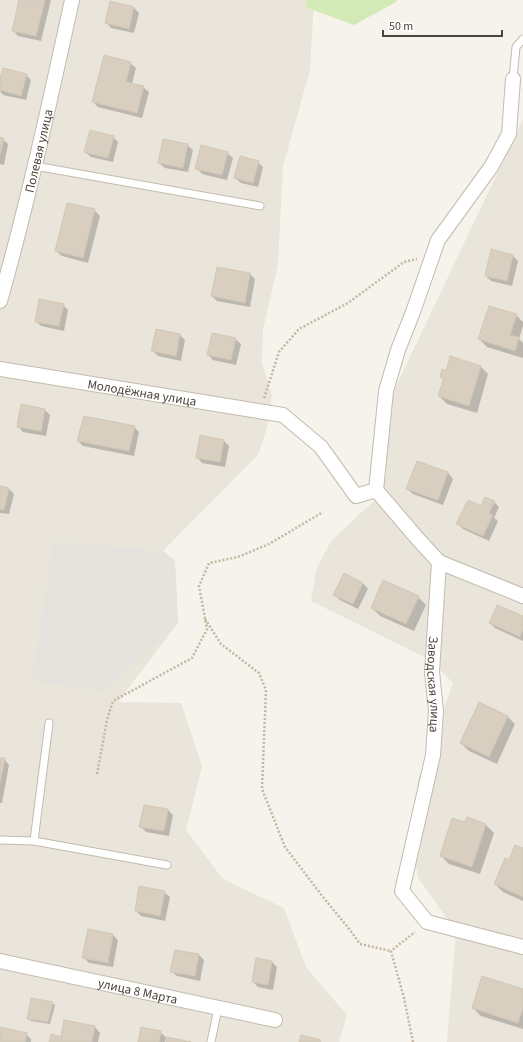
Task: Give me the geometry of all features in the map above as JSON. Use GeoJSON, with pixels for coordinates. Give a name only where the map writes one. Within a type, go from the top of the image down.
{"type":"FeatureCollection","features":[{"type":"Feature","properties":{"kind":"street","name":"Полевая улица"},"geometry":{"type":"LineString","coordinates":[[0,301],[14,252],[35,166],[72,0]]}},
{"type":"Feature","properties":{"kind":"street"},"geometry":{"type":"LineString","coordinates":[[512,79],[509,134],[492,167],[438,240],[398,350],[386,391],[376,490],[439,562],[523,596]]}},
{"type":"Feature","properties":{"kind":"street","name":"Молодёжная улица"},"geometry":{"type":"LineString","coordinates":[[0,369],[284,415],[321,446],[356,496],[376,490]]}},
{"type":"Feature","properties":{"kind":"street","name":"Заводская улица"},"geometry":{"type":"LineString","coordinates":[[427,922],[402,891],[433,755],[436,711],[432,672],[439,562]]}},
{"type":"Feature","properties":{"kind":"street"},"geometry":{"type":"LineString","coordinates":[[427,922],[523,948]]}},
{"type":"Feature","properties":{"kind":"street","name":"улица 8 Марта"},"geometry":{"type":"LineString","coordinates":[[0,961],[276,1020]]}},
{"type":"Feature","properties":{"kind":"lane"},"geometry":{"type":"LineString","coordinates":[[512,79],[516,47],[523,39]]}},
{"type":"Feature","properties":{"kind":"lane"},"geometry":{"type":"LineString","coordinates":[[35,166],[260,206]]}},
{"type":"Feature","properties":{"kind":"lane"},"geometry":{"type":"LineString","coordinates":[[34,841],[49,723]]}},
{"type":"Feature","properties":{"kind":"lane"},"geometry":{"type":"LineString","coordinates":[[0,840],[34,841],[167,865]]}},
{"type":"Feature","properties":{"kind":"lane"},"geometry":{"type":"LineString","coordinates":[[211,1042],[218,1008]]}},
{"type":"Feature","properties":{"kind":"path"},"geometry":{"type":"LineString","coordinates":[[259,411],[279,352],[299,329],[348,303],[404,262],[432,256]]}},
{"type":"Feature","properties":{"kind":"path"},"geometry":{"type":"LineString","coordinates":[[97,774],[112,701],[192,658],[207,629],[199,586],[209,563],[238,557],[268,544],[323,512]]}},
{"type":"Feature","properties":{"kind":"path"},"geometry":{"type":"LineString","coordinates":[[205,619],[221,644],[258,673],[266,690],[262,789],[285,847],[360,944],[391,951]]}},
{"type":"Feature","properties":{"kind":"path"},"geometry":{"type":"LineString","coordinates":[[391,951],[427,922]]}},
{"type":"Feature","properties":{"kind":"path"},"geometry":{"type":"LineString","coordinates":[[391,951],[404,998],[413,1042]]}},
{"type":"Feature","properties":{"kind":"shaded area"},"geometry":{"type":"Polygon","coordinates":[[[0,0],[314,0],[310,70],[283,166],[278,264],[263,330],[262,363],[272,395],[267,428],[258,455],[163,551],[175,561],[178,623],[118,702],[181,703],[202,766],[186,830],[223,879],[284,908],[306,967],[347,1015],[339,1042],[0,1042],[0,0]]]}},
{"type":"Feature","properties":{"kind":"shaded area"},"geometry":{"type":"Polygon","coordinates":[[[523,119],[523,1042],[447,1042],[456,931],[418,878],[413,847],[418,780],[453,683],[430,660],[311,601],[316,570],[331,541],[379,496],[391,397],[523,119]]]}},
{"type":"Feature","properties":{"kind":"shaded area"},"geometry":{"type":"Polygon","coordinates":[[[53,541],[163,551],[175,561],[178,623],[104,692],[32,681],[53,541]]]}},
{"type":"Feature","properties":{"kind":"green space"},"geometry":{"type":"Polygon","coordinates":[[[307,0],[397,0],[396,2],[354,25],[305,7],[307,0]]]}},
{"type":"Feature","properties":{"kind":"building"},"geometry":{"type":"Polygon","coordinates":[[[19,0],[45,0],[36,36],[12,31],[19,0]]]}},
{"type":"Feature","properties":{"kind":"building"},"geometry":{"type":"Polygon","coordinates":[[[110,1],[134,7],[129,29],[105,23],[110,1]]]}},
{"type":"Feature","properties":{"kind":"building"},"geometry":{"type":"Polygon","coordinates":[[[104,55],[131,62],[126,82],[144,86],[137,113],[92,102],[104,55]]]}},
{"type":"Feature","properties":{"kind":"building"},"geometry":{"type":"Polygon","coordinates":[[[3,68],[27,74],[21,96],[0,90],[0,78],[3,68]]]}},
{"type":"Feature","properties":{"kind":"building"},"geometry":{"type":"Polygon","coordinates":[[[90,130],[114,136],[108,158],[84,152],[90,130]]]}},
{"type":"Feature","properties":{"kind":"building"},"geometry":{"type":"Polygon","coordinates":[[[0,137],[4,138],[0,155],[0,137]]]}},
{"type":"Feature","properties":{"kind":"building"},"geometry":{"type":"Polygon","coordinates":[[[163,139],[188,144],[183,168],[158,163],[163,139]]]}},
{"type":"Feature","properties":{"kind":"building"},"geometry":{"type":"Polygon","coordinates":[[[201,145],[228,152],[222,175],[195,169],[201,145]]]}},
{"type":"Feature","properties":{"kind":"building"},"geometry":{"type":"Polygon","coordinates":[[[240,156],[259,161],[253,183],[234,178],[240,156]]]}},
{"type":"Feature","properties":{"kind":"building"},"geometry":{"type":"Polygon","coordinates":[[[67,203],[95,209],[83,258],[55,251],[67,203]]]}},
{"type":"Feature","properties":{"kind":"building"},"geometry":{"type":"Polygon","coordinates":[[[491,249],[513,255],[507,281],[485,276],[491,249]]]}},
{"type":"Feature","properties":{"kind":"building"},"geometry":{"type":"Polygon","coordinates":[[[217,267],[250,273],[245,303],[211,296],[217,267]]]}},
{"type":"Feature","properties":{"kind":"building"},"geometry":{"type":"Polygon","coordinates":[[[39,299],[64,304],[59,326],[35,322],[39,299]]]}},
{"type":"Feature","properties":{"kind":"building"},"geometry":{"type":"Polygon","coordinates":[[[489,306],[517,314],[510,335],[519,337],[515,351],[478,339],[489,306]]]}},
{"type":"Feature","properties":{"kind":"building"},"geometry":{"type":"Polygon","coordinates":[[[156,329],[180,334],[176,356],[151,351],[156,329]]]}},
{"type":"Feature","properties":{"kind":"building"},"geometry":{"type":"Polygon","coordinates":[[[212,333],[236,338],[231,360],[207,355],[212,333]]]}},
{"type":"Feature","properties":{"kind":"building"},"geometry":{"type":"Polygon","coordinates":[[[450,356],[481,366],[469,406],[438,396],[444,378],[440,377],[442,369],[446,371],[450,356]]]}},
{"type":"Feature","properties":{"kind":"building"},"geometry":{"type":"Polygon","coordinates":[[[21,404],[45,409],[41,431],[17,427],[21,404]]]}},
{"type":"Feature","properties":{"kind":"building"},"geometry":{"type":"Polygon","coordinates":[[[84,416],[135,426],[129,451],[77,441],[84,416]]]}},
{"type":"Feature","properties":{"kind":"building"},"geometry":{"type":"Polygon","coordinates":[[[200,435],[224,440],[220,462],[196,458],[200,435]]]}},
{"type":"Feature","properties":{"kind":"building"},"geometry":{"type":"Polygon","coordinates":[[[417,461],[448,472],[438,500],[406,489],[417,461]]]}},
{"type":"Feature","properties":{"kind":"building"},"geometry":{"type":"Polygon","coordinates":[[[0,486],[9,488],[4,510],[0,509],[0,486]]]}},
{"type":"Feature","properties":{"kind":"building"},"geometry":{"type":"Polygon","coordinates":[[[485,497],[495,501],[489,513],[493,515],[483,536],[456,524],[468,500],[481,506],[485,497]]]}},
{"type":"Feature","properties":{"kind":"building"},"geometry":{"type":"Polygon","coordinates":[[[344,573],[363,583],[353,604],[333,595],[344,573]]]}},
{"type":"Feature","properties":{"kind":"building"},"geometry":{"type":"Polygon","coordinates":[[[383,580],[419,596],[406,624],[371,608],[383,580]]]}},
{"type":"Feature","properties":{"kind":"building"},"geometry":{"type":"Polygon","coordinates":[[[497,605],[523,616],[523,629],[520,637],[489,623],[497,605]]]}},
{"type":"Feature","properties":{"kind":"building"},"geometry":{"type":"Polygon","coordinates":[[[479,702],[508,716],[489,757],[460,743],[479,702]]]}},
{"type":"Feature","properties":{"kind":"building"},"geometry":{"type":"Polygon","coordinates":[[[0,758],[5,758],[0,783],[0,758]]]}},
{"type":"Feature","properties":{"kind":"building"},"geometry":{"type":"Polygon","coordinates":[[[144,805],[168,809],[164,831],[139,827],[144,805]]]}},
{"type":"Feature","properties":{"kind":"building"},"geometry":{"type":"Polygon","coordinates":[[[467,817],[486,824],[472,867],[440,856],[452,818],[465,822],[467,817]]]}},
{"type":"Feature","properties":{"kind":"building"},"geometry":{"type":"Polygon","coordinates":[[[515,845],[523,848],[523,897],[494,884],[505,858],[509,860],[515,845]]]}},
{"type":"Feature","properties":{"kind":"building"},"geometry":{"type":"Polygon","coordinates":[[[139,886],[165,891],[160,916],[135,911],[139,886]]]}},
{"type":"Feature","properties":{"kind":"building"},"geometry":{"type":"Polygon","coordinates":[[[88,929],[113,934],[108,963],[82,958],[88,929]]]}},
{"type":"Feature","properties":{"kind":"building"},"geometry":{"type":"Polygon","coordinates":[[[175,950],[199,954],[195,976],[170,972],[175,950]]]}},
{"type":"Feature","properties":{"kind":"building"},"geometry":{"type":"Polygon","coordinates":[[[256,958],[272,961],[268,985],[252,982],[256,958]]]}},
{"type":"Feature","properties":{"kind":"building"},"geometry":{"type":"Polygon","coordinates":[[[482,976],[523,989],[523,1008],[518,1023],[472,1008],[482,976]]]}},
{"type":"Feature","properties":{"kind":"building"},"geometry":{"type":"Polygon","coordinates":[[[31,998],[53,1002],[48,1022],[27,1019],[31,998]]]}},
{"type":"Feature","properties":{"kind":"building"},"geometry":{"type":"Polygon","coordinates":[[[64,1020],[95,1026],[92,1042],[49,1042],[51,1034],[61,1037],[64,1020]]]}},
{"type":"Feature","properties":{"kind":"building"},"geometry":{"type":"Polygon","coordinates":[[[0,1027],[27,1033],[25,1042],[0,1042],[0,1027]]]}},
{"type":"Feature","properties":{"kind":"building"},"geometry":{"type":"Polygon","coordinates":[[[141,1027],[161,1031],[159,1042],[138,1042],[141,1027]]]}},
{"type":"Feature","properties":{"kind":"building"},"geometry":{"type":"Polygon","coordinates":[[[301,1035],[321,1040],[320,1042],[299,1042],[301,1035]]]}},
{"type":"Feature","properties":{"kind":"building"},"geometry":{"type":"Polygon","coordinates":[[[167,1037],[191,1042],[166,1042],[167,1037]]]}}]}
